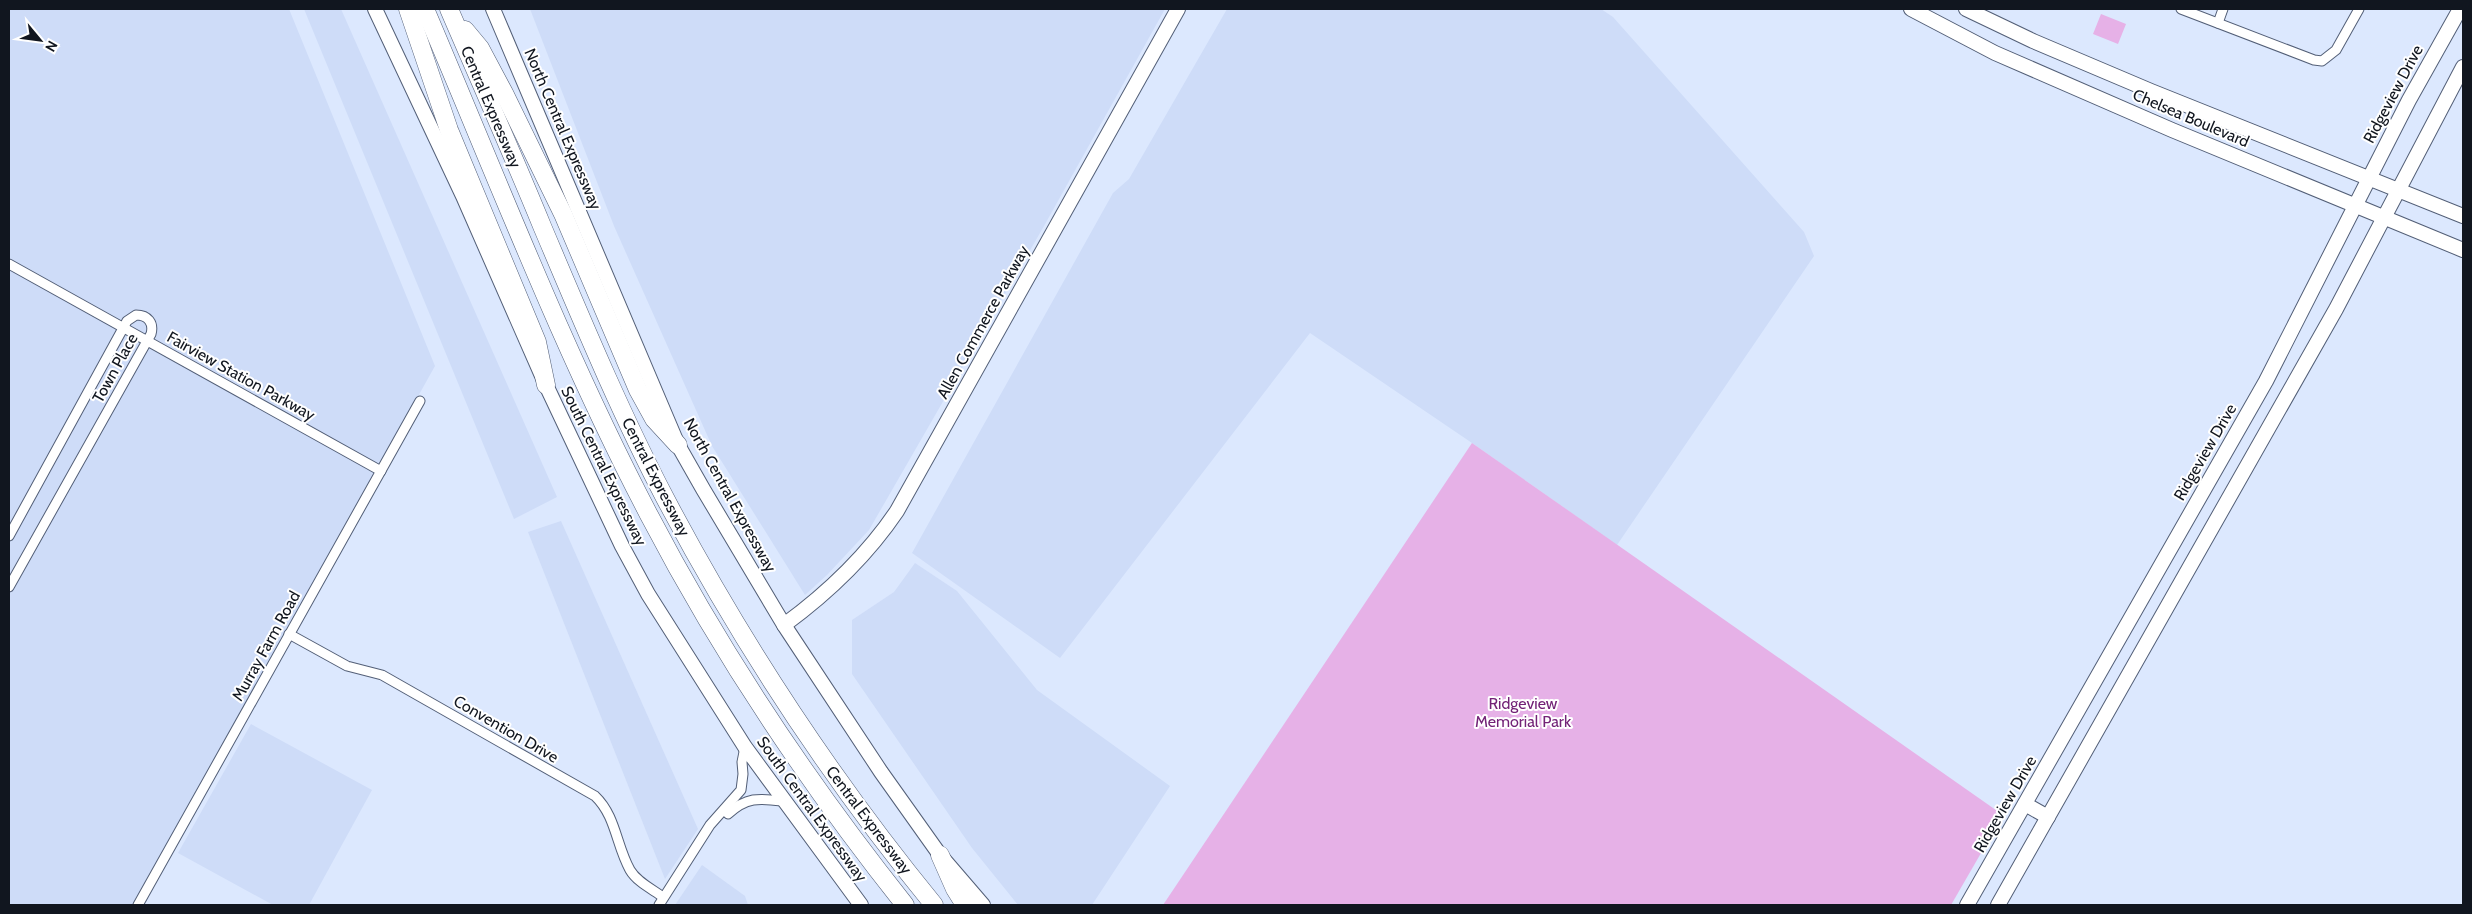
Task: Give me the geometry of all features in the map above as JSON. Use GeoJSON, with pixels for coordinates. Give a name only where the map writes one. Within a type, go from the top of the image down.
{"type":"FeatureCollection","features":[{"type":"Feature","properties":{"kind":"highway"},"geometry":{"type":"LineString","coordinates":[[408,9],[449,130],[537,342],[546,385]]}},
{"type":"Feature","properties":{"kind":"highway","name":"Central Expressway"},"geometry":{"type":"LineString","coordinates":[[425,9],[576,364],[657,530],[715,633],[769,719],[846,830],[904,905]]}},
{"type":"Feature","properties":{"kind":"highway"},"geometry":{"type":"LineString","coordinates":[[449,10],[480,48],[504,93],[562,214],[638,390],[654,419],[678,445]]}},
{"type":"Feature","properties":{"kind":"highway","name":"Central Expressway"},"geometry":{"type":"LineString","coordinates":[[449,10],[635,438],[696,554],[744,637],[810,740],[874,830],[934,905]]}},
{"type":"Feature","properties":{"kind":"highway"},"geometry":{"type":"LineString","coordinates":[[940,855],[955,889],[966,905]]}},
{"type":"Feature","properties":{"kind":"main road","name":"South Central Expressway"},"geometry":{"type":"LineString","coordinates":[[375,9],[463,196],[598,498],[648,594],[745,747],[782,801],[861,905]]}},
{"type":"Feature","properties":{"kind":"main road","name":"North Central Expressway"},"geometry":{"type":"LineString","coordinates":[[493,9],[678,445],[702,489],[784,625],[886,780],[940,855],[982,905]]}},
{"type":"Feature","properties":{"kind":"main road","name":"Allen Commerce Parkway"},"geometry":{"type":"LineString","coordinates":[[784,625],[846,575],[871,547],[897,511],[1178,9]]}},
{"type":"Feature","properties":{"kind":"main road","name":"Chelsea Boulevard"},"geometry":{"type":"LineString","coordinates":[[1911,9],[1995,53],[2463,250]]}},
{"type":"Feature","properties":{"kind":"main road","name":"Chelsea Boulevard"},"geometry":{"type":"LineString","coordinates":[[1966,9],[2026,38],[2151,92],[2400,188],[2463,216]]}},
{"type":"Feature","properties":{"kind":"main road","name":"Ridgeview Drive"},"geometry":{"type":"LineString","coordinates":[[1967,905],[2266,381],[2370,177],[2460,9]]}},
{"type":"Feature","properties":{"kind":"main road"},"geometry":{"type":"LineString","coordinates":[[1998,905],[2336,309],[2463,67]]}},
{"type":"Feature","properties":{"kind":"main road"},"geometry":{"type":"LineString","coordinates":[[2025,804],[2048,817]]}},
{"type":"Feature","properties":{"kind":"street"},"geometry":{"type":"LineString","coordinates":[[2181,9],[2304,57],[2322,61],[2336,50],[2359,9]]}},
{"type":"Feature","properties":{"kind":"street"},"geometry":{"type":"LineString","coordinates":[[2218,23],[2223,9]]}},
{"type":"Feature","properties":{"kind":"street","name":"Fairview Station Parkway"},"geometry":{"type":"LineString","coordinates":[[9,264],[381,471]]}},
{"type":"Feature","properties":{"kind":"street","name":"Town Place"},"geometry":{"type":"LineString","coordinates":[[9,536],[131,317],[136,314],[148,318],[152,328],[147,341],[9,587]]}},
{"type":"Feature","properties":{"kind":"street","name":"Murray Farm Road"},"geometry":{"type":"LineString","coordinates":[[138,905],[420,401]]}},
{"type":"Feature","properties":{"kind":"street","name":"Convention Drive"},"geometry":{"type":"LineString","coordinates":[[289,634],[347,666],[382,676],[595,796],[608,812],[630,870],[661,901]]}},
{"type":"Feature","properties":{"kind":"street"},"geometry":{"type":"LineString","coordinates":[[661,901],[710,825],[741,790],[744,774],[742,762],[745,747]]}},
{"type":"Feature","properties":{"kind":"street"},"geometry":{"type":"LineString","coordinates":[[704,836],[747,800],[755,798],[782,801]]}},
{"type":"Feature","properties":{"kind":"shaded area"},"geometry":{"type":"Polygon","coordinates":[[[9,9],[289,9],[435,366],[133,905],[9,905],[9,9]]]}},
{"type":"Feature","properties":{"kind":"shaded area"},"geometry":{"type":"Polygon","coordinates":[[[304,9],[341,9],[557,497],[514,519],[304,9]]]}},
{"type":"Feature","properties":{"kind":"shaded area"},"geometry":{"type":"Polygon","coordinates":[[[530,9],[1165,9],[1044,226],[869,530],[827,575],[805,595],[712,446],[614,226],[530,9]]]}},
{"type":"Feature","properties":{"kind":"shaded area"},"geometry":{"type":"Polygon","coordinates":[[[1227,9],[1601,9],[1613,17],[1804,232],[1814,256],[1617,545],[1472,443],[1310,333],[1060,658],[912,553],[1113,193],[1129,179],[1227,9]]]}},
{"type":"Feature","properties":{"kind":"shaded area"},"geometry":{"type":"Polygon","coordinates":[[[561,521],[698,829],[665,879],[528,532],[561,521]]]}},
{"type":"Feature","properties":{"kind":"shaded area"},"geometry":{"type":"Polygon","coordinates":[[[915,563],[957,591],[1037,690],[1170,786],[1092,905],[1018,905],[972,848],[852,674],[852,620],[894,592],[915,563]]]}},
{"type":"Feature","properties":{"kind":"shaded area"},"geometry":{"type":"Polygon","coordinates":[[[251,724],[372,790],[309,905],[273,905],[178,853],[251,724]]]}},
{"type":"Feature","properties":{"kind":"shaded area"},"geometry":{"type":"Polygon","coordinates":[[[702,865],[745,896],[748,905],[675,905],[702,865]]]}},
{"type":"Feature","properties":{"kind":"green space"},"geometry":{"type":"Polygon","coordinates":[[[2101,14],[2126,24],[2118,44],[2093,34],[2101,14]]]}},
{"type":"Feature","properties":{"kind":"green space","name":"Ridgeview Memorial Park"},"geometry":{"type":"Polygon","coordinates":[[[1472,443],[2003,815],[1951,905],[1163,905],[1472,443]]]}}]}
